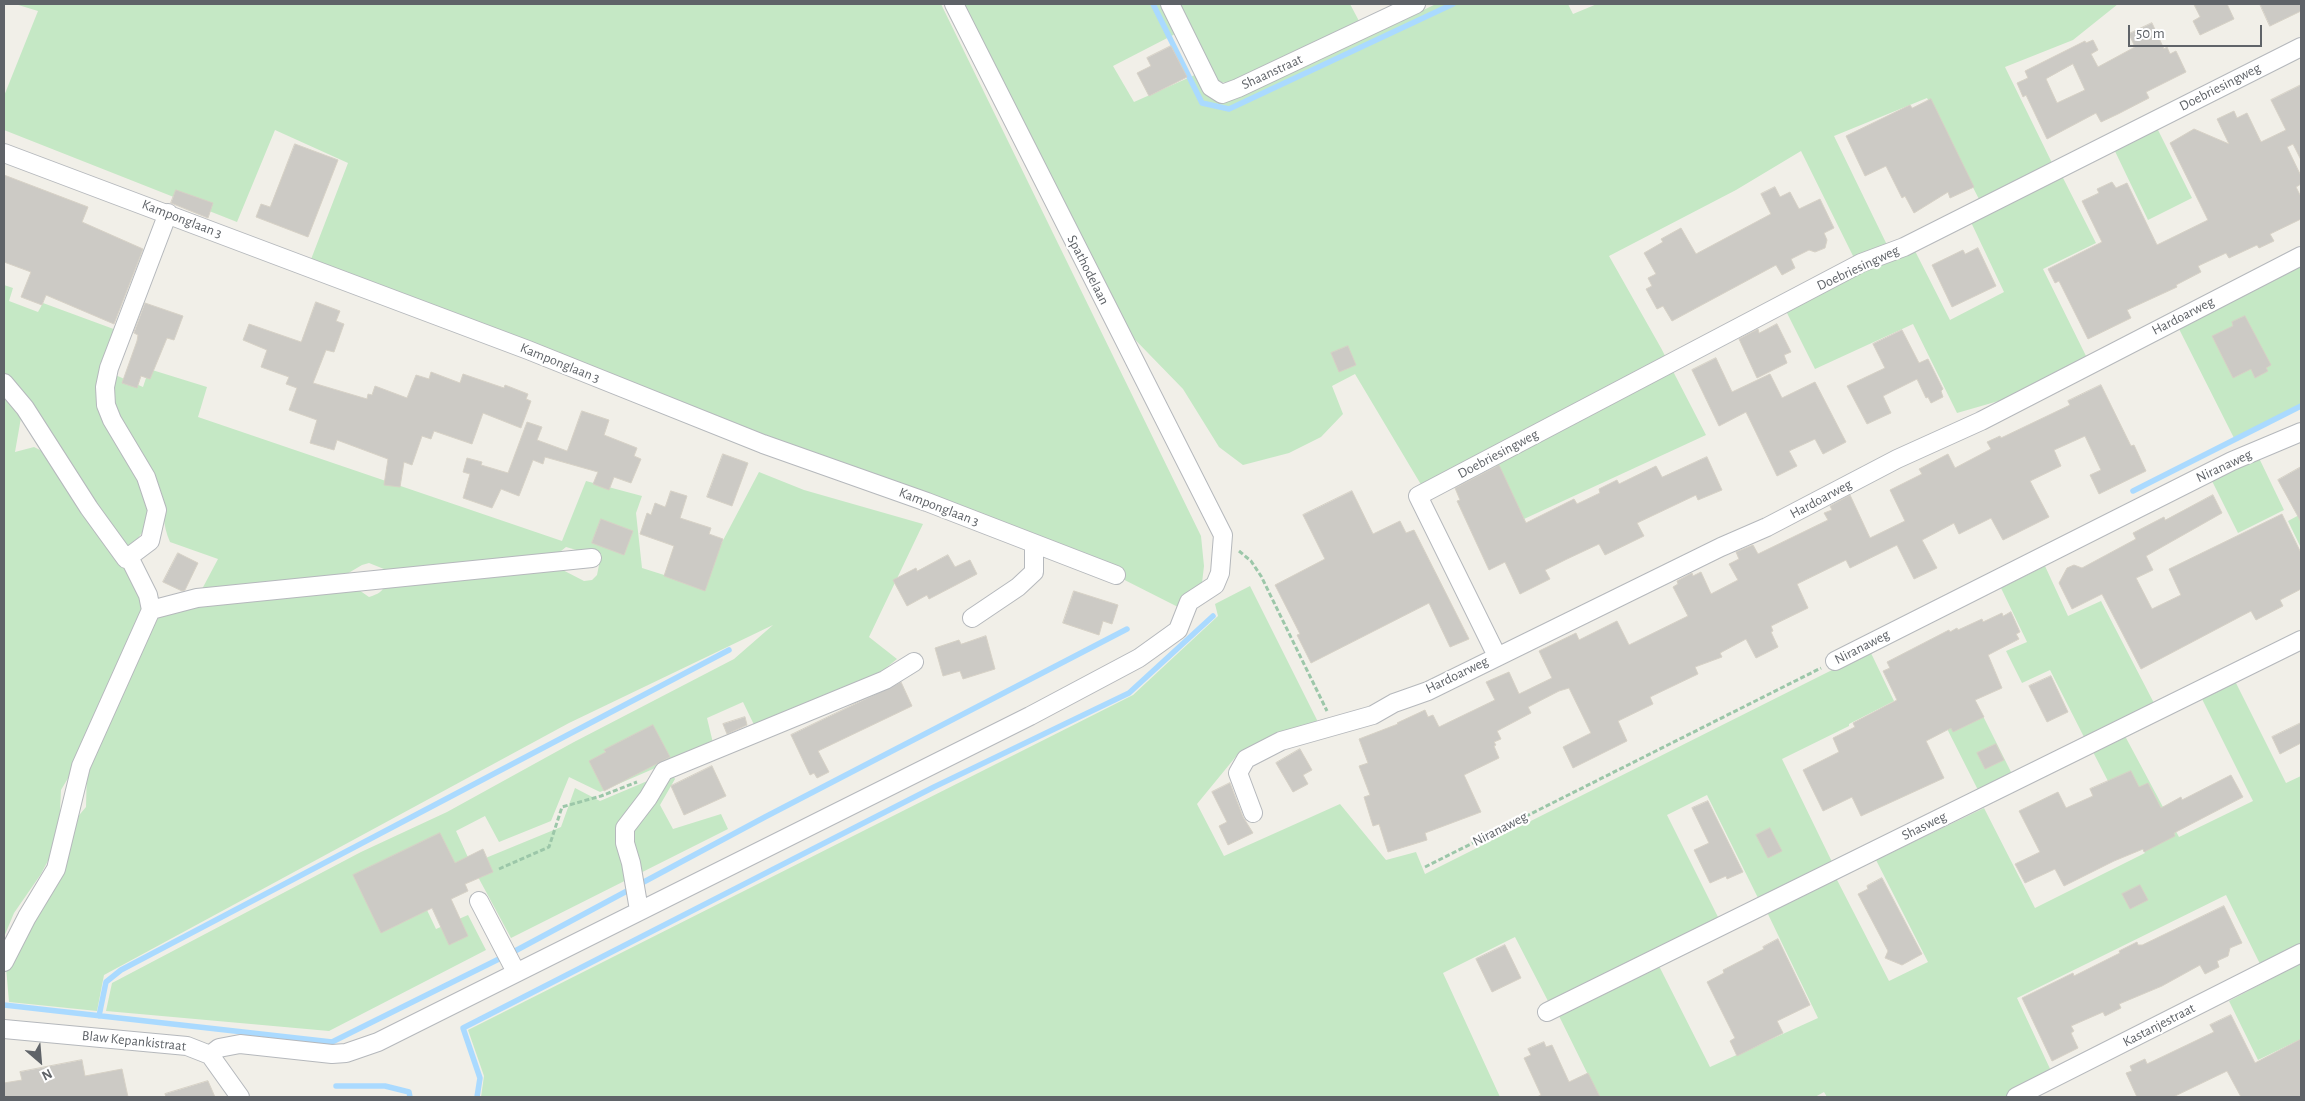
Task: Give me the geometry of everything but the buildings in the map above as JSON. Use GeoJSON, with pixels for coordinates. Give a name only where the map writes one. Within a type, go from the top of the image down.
{"type":"FeatureCollection","features":[{"type":"Feature","properties":{"kind":"street","name":"Spathodelaan"},"geometry":{"type":"LineString","coordinates":[[954,4],[1223,535]]}},
{"type":"Feature","properties":{"kind":"street","name":"Shaanstraat"},"geometry":{"type":"LineString","coordinates":[[1170,4],[1211,87],[1222,94],[1416,4]]}},
{"type":"Feature","properties":{"kind":"street","name":"Doebriesingweg"},"geometry":{"type":"LineString","coordinates":[[1497,656],[1418,496],[1861,263],[1904,247],[2301,47]]}},
{"type":"Feature","properties":{"kind":"street","name":"Kamponglaan 3"},"geometry":{"type":"LineString","coordinates":[[4,153],[168,213],[528,350],[763,444],[927,502],[1034,545],[1116,575]]}},
{"type":"Feature","properties":{"kind":"street"},"geometry":{"type":"LineString","coordinates":[[4,383],[25,408],[89,508],[126,559],[150,541],[157,510],[146,478],[112,420],[106,405],[105,387],[109,368],[168,213]]}},
{"type":"Feature","properties":{"kind":"street","name":"Hardoarweg"},"geometry":{"type":"LineString","coordinates":[[1253,813],[1238,773],[1246,758],[1281,741],[1373,715],[1394,703],[1428,691],[1721,547],[1767,527],[1897,459],[1981,421],[2301,256]]}},
{"type":"Feature","properties":{"kind":"street","name":"Niranaweg"},"geometry":{"type":"LineString","coordinates":[[1835,661],[2232,461],[2301,432]]}},
{"type":"Feature","properties":{"kind":"street"},"geometry":{"type":"LineString","coordinates":[[240,1097],[210,1055],[219,1048],[240,1044],[332,1054],[346,1053],[378,1042],[514,968],[639,910],[1030,716],[1139,658],[1178,630],[1189,602],[1215,585],[1220,573],[1223,535]]}},
{"type":"Feature","properties":{"kind":"street"},"geometry":{"type":"LineString","coordinates":[[972,618],[1018,587],[1034,572],[1034,545]]}},
{"type":"Feature","properties":{"kind":"street"},"geometry":{"type":"LineString","coordinates":[[4,962],[27,917],[56,870],[81,766],[151,610],[148,595],[129,557]]}},
{"type":"Feature","properties":{"kind":"street"},"geometry":{"type":"LineString","coordinates":[[151,610],[196,598],[592,558]]}},
{"type":"Feature","properties":{"kind":"street","name":"Shasweg"},"geometry":{"type":"LineString","coordinates":[[1548,1012],[2301,640]]}},
{"type":"Feature","properties":{"kind":"street"},"geometry":{"type":"LineString","coordinates":[[639,910],[631,863],[625,843],[625,828],[648,798],[664,771],[885,680],[914,662]]}},
{"type":"Feature","properties":{"kind":"street"},"geometry":{"type":"LineString","coordinates":[[479,901],[514,968]]}},
{"type":"Feature","properties":{"kind":"street","name":"Kastanjestraat"},"geometry":{"type":"LineString","coordinates":[[2016,1097],[2301,953]]}},
{"type":"Feature","properties":{"kind":"street","name":"Blaw Kepankistraat"},"geometry":{"type":"LineString","coordinates":[[4,1029],[181,1044],[210,1055]]}},
{"type":"Feature","properties":{"kind":"path"},"geometry":{"type":"LineString","coordinates":[[1223,535],[1251,561],[1261,576],[1335,727]]}},
{"type":"Feature","properties":{"kind":"path","name":"Niranaweg"},"geometry":{"type":"LineString","coordinates":[[1425,867],[1835,661]]}},
{"type":"Feature","properties":{"kind":"path"},"geometry":{"type":"LineString","coordinates":[[499,869],[549,847],[562,807],[600,796],[664,771]]}},
{"type":"Feature","properties":{"kind":"green space"},"geometry":{"type":"Polygon","coordinates":[[[15,4],[941,4],[1201,536],[1204,566],[1202,583],[1178,607],[1085,560],[310,262],[348,163],[275,130],[237,222],[4,130],[4,96],[38,11],[15,4]]]}},
{"type":"Feature","properties":{"kind":"green space"},"geometry":{"type":"Polygon","coordinates":[[[958,4],[1163,4],[1177,33],[1113,66],[1134,102],[1197,74],[1234,99],[1436,4],[1568,4],[1573,14],[1597,4],[2118,4],[2073,40],[2005,67],[2054,167],[1981,203],[1927,98],[1834,136],[1888,247],[1855,260],[1801,151],[1736,190],[1609,256],[1661,348],[1706,435],[1524,519],[1495,464],[1429,498],[1355,374],[1332,386],[1343,414],[1321,437],[1289,453],[1243,465],[1219,447],[1183,389],[1114,318],[958,4]]]}},
{"type":"Feature","properties":{"kind":"green space"},"geometry":{"type":"Polygon","coordinates":[[[1178,4],[1350,4],[1359,21],[1232,84],[1221,82],[1212,76],[1178,4]]]}},
{"type":"Feature","properties":{"kind":"green space"},"geometry":{"type":"Polygon","coordinates":[[[2155,124],[2192,198],[2148,220],[2112,145],[2155,124]]]}},
{"type":"Feature","properties":{"kind":"green space"},"geometry":{"type":"Polygon","coordinates":[[[2061,174],[2096,243],[2043,269],[2087,358],[2016,396],[1957,413],[1913,324],[1815,369],[1784,307],[1913,247],[1950,320],[2004,292],[1969,218],[2061,174]]]}},
{"type":"Feature","properties":{"kind":"green space"},"geometry":{"type":"Polygon","coordinates":[[[2301,262],[2301,406],[2235,440],[2177,325],[2301,262]]]}},
{"type":"Feature","properties":{"kind":"green space"},"geometry":{"type":"Polygon","coordinates":[[[4,285],[13,288],[9,301],[38,312],[43,303],[119,331],[101,402],[134,461],[147,495],[149,510],[147,526],[127,551],[4,377],[4,285]]]}},
{"type":"Feature","properties":{"kind":"green space"},"geometry":{"type":"Polygon","coordinates":[[[149,369],[207,387],[198,417],[562,541],[586,481],[642,496],[636,513],[642,568],[699,586],[759,472],[804,490],[923,524],[869,637],[897,659],[876,676],[758,733],[743,702],[707,718],[713,743],[600,792],[569,777],[551,821],[499,842],[485,816],[456,831],[471,864],[417,889],[436,929],[468,915],[486,950],[329,1031],[106,1011],[112,983],[361,852],[447,812],[574,742],[734,659],[773,625],[569,723],[104,975],[97,1011],[9,1002],[6,967],[75,820],[86,807],[87,767],[153,622],[163,613],[176,608],[356,588],[369,597],[380,592],[386,583],[555,566],[584,581],[592,580],[597,575],[599,565],[594,555],[566,547],[551,559],[386,574],[384,569],[369,563],[340,578],[201,591],[218,559],[170,542],[164,523],[160,490],[113,402],[113,374],[143,387],[149,369]]]}},
{"type":"Feature","properties":{"kind":"green space"},"geometry":{"type":"Polygon","coordinates":[[[4,390],[22,412],[15,452],[34,447],[50,455],[125,563],[141,593],[144,614],[77,763],[61,790],[59,832],[51,855],[41,874],[14,913],[4,937],[4,390]]]}},
{"type":"Feature","properties":{"kind":"green space"},"geometry":{"type":"Polygon","coordinates":[[[2259,458],[2284,510],[2238,533],[2212,481],[2259,458]]]}},
{"type":"Feature","properties":{"kind":"green space"},"geometry":{"type":"Polygon","coordinates":[[[2301,514],[2301,548],[2288,521],[2301,514]]]}},
{"type":"Feature","properties":{"kind":"green space"},"geometry":{"type":"Polygon","coordinates":[[[2045,566],[2068,616],[2101,601],[2155,705],[2087,743],[2050,670],[2022,683],[2006,651],[2027,642],[2001,588],[2045,566]]]}},
{"type":"Feature","properties":{"kind":"green space"},"geometry":{"type":"Polygon","coordinates":[[[1250,586],[1319,724],[1238,754],[1197,804],[1224,856],[1340,804],[1386,860],[1416,852],[1425,874],[1870,651],[1894,701],[1849,724],[1849,726],[1782,759],[1834,866],[1760,902],[1707,795],[1667,815],[1720,921],[1549,1003],[1515,937],[1443,973],[1500,1097],[481,1097],[484,1076],[468,1030],[1133,695],[1218,616],[1215,604],[1250,586]]]}},
{"type":"Feature","properties":{"kind":"green space"},"geometry":{"type":"Polygon","coordinates":[[[1963,676],[2013,776],[1979,792],[1929,693],[1963,676]]]}},
{"type":"Feature","properties":{"kind":"green space"},"geometry":{"type":"Polygon","coordinates":[[[2235,681],[2286,783],[2301,776],[2301,947],[2262,968],[2226,895],[2017,998],[2052,1073],[2004,1097],[1827,1097],[1824,1092],[1815,1097],[1599,1097],[1558,1014],[1658,964],[1710,1067],[1818,1018],[1766,910],[1835,876],[1889,981],[1928,962],[1876,860],[1984,808],[2035,908],[2145,853],[2093,752],[2125,736],[2179,837],[2253,801],[2201,697],[2235,681]]]}},
{"type":"Feature","properties":{"kind":"green space"},"geometry":{"type":"Polygon","coordinates":[[[671,771],[675,779],[660,805],[673,829],[721,814],[728,829],[511,938],[471,864],[561,827],[575,788],[600,801],[671,771]]]}},
{"type":"Feature","properties":{"kind":"green space"},"geometry":{"type":"Polygon","coordinates":[[[2301,963],[2301,1039],[2258,1060],[2229,1001],[2301,963]]]}},
{"type":"Feature","properties":{"kind":"waterway"},"geometry":{"type":"LineString","coordinates":[[1153,4],[1202,103],[1229,109],[1453,4]]}},
{"type":"Feature","properties":{"kind":"waterway"},"geometry":{"type":"LineString","coordinates":[[2133,491],[2301,406]]}},
{"type":"Feature","properties":{"kind":"waterway"},"geometry":{"type":"LineString","coordinates":[[477,1097],[480,1078],[463,1028],[934,787],[1129,693],[1213,616]]}},
{"type":"Feature","properties":{"kind":"waterway"},"geometry":{"type":"LineString","coordinates":[[4,1005],[332,1042],[515,951],[765,817],[1127,629]]}},
{"type":"Feature","properties":{"kind":"waterway"},"geometry":{"type":"LineString","coordinates":[[99,1016],[106,982],[121,970],[729,650]]}},
{"type":"Feature","properties":{"kind":"waterway"},"geometry":{"type":"LineString","coordinates":[[336,1086],[385,1086],[409,1092],[410,1097]]}}]}
